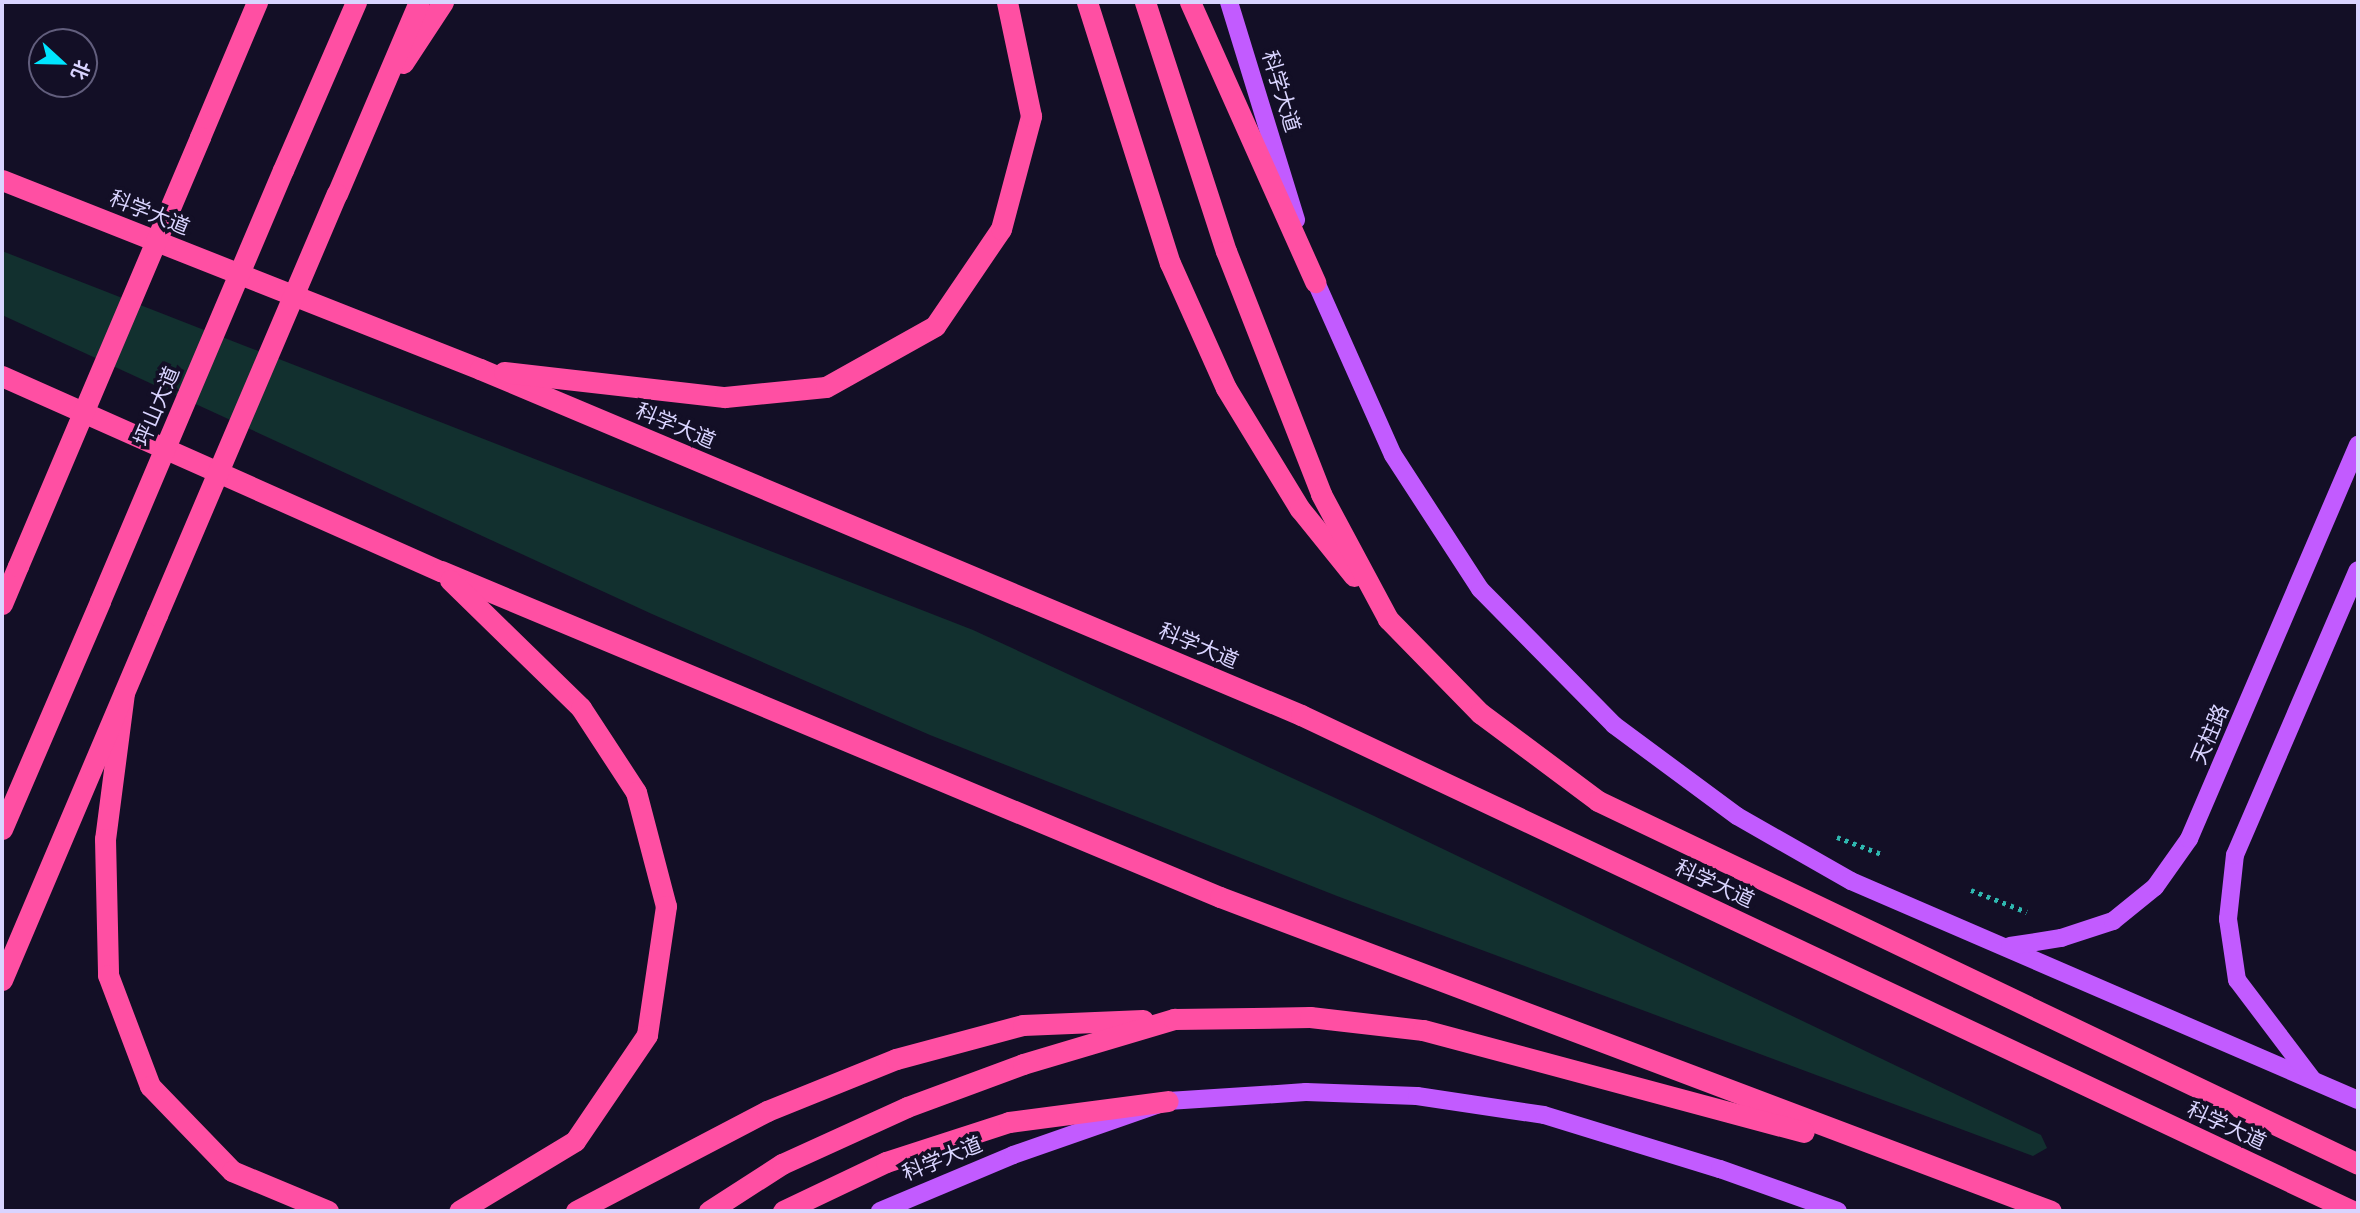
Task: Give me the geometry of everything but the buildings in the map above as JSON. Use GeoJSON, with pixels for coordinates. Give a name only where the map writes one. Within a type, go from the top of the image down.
{"type":"FeatureCollection","features":[{"type":"Feature","properties":{"kind":"highway"},"geometry":{"type":"LineString","coordinates":[[2,604],[257,2]]}},
{"type":"Feature","properties":{"kind":"highway","name":"坪山大道"},"geometry":{"type":"LineString","coordinates":[[2,829],[356,2]]}},
{"type":"Feature","properties":{"kind":"highway"},"geometry":{"type":"LineString","coordinates":[[2,980],[419,2]]}},
{"type":"Feature","properties":{"kind":"highway"},"geometry":{"type":"LineString","coordinates":[[372,112],[443,2]]}},
{"type":"Feature","properties":{"kind":"highway"},"geometry":{"type":"LineString","coordinates":[[480,369],[725,397],[825,387],[935,326],[1001,229],[1031,116],[1007,2]]}},
{"type":"Feature","properties":{"kind":"highway"},"geometry":{"type":"LineString","coordinates":[[1087,2],[1170,263],[1226,388],[1300,509],[1388,619],[1480,713],[1598,801],[2358,1164]]}},
{"type":"Feature","properties":{"kind":"highway"},"geometry":{"type":"LineString","coordinates":[[1145,2],[1226,251],[1272,376],[1321,494],[1388,619]]}},
{"type":"Feature","properties":{"kind":"highway"},"geometry":{"type":"LineString","coordinates":[[1191,2],[1315,282]]}},
{"type":"Feature","properties":{"kind":"highway","name":"科学大道"},"geometry":{"type":"LineString","coordinates":[[2,180],[480,369],[1301,715],[2352,1211]]}},
{"type":"Feature","properties":{"kind":"highway"},"geometry":{"type":"LineString","coordinates":[[2,376],[441,571],[1220,897],[2051,1211]]}},
{"type":"Feature","properties":{"kind":"highway"},"geometry":{"type":"LineString","coordinates":[[441,571],[580,708],[636,792],[666,906],[647,1035],[640,1046],[575,1141],[460,1211]]}},
{"type":"Feature","properties":{"kind":"highway"},"geometry":{"type":"LineString","coordinates":[[124,693],[105,839],[108,975],[150,1086],[232,1171],[328,1211]]}},
{"type":"Feature","properties":{"kind":"highway"},"geometry":{"type":"LineString","coordinates":[[576,1211],[767,1111],[896,1059],[1023,1025],[1174,1019],[1310,1017],[1423,1030],[1930,1167]]}},
{"type":"Feature","properties":{"kind":"highway"},"geometry":{"type":"LineString","coordinates":[[709,1211],[782,1164],[907,1107],[1023,1064],[1174,1019]]}},
{"type":"Feature","properties":{"kind":"highway"},"geometry":{"type":"LineString","coordinates":[[783,1211],[886,1162],[1009,1122],[1168,1101]]}},
{"type":"Feature","properties":{"kind":"main road","name":"科学大道"},"geometry":{"type":"LineString","coordinates":[[1229,2],[1315,282],[1393,455],[1480,589],[1614,725],[1737,816],[1851,881],[2010,946],[2358,1100]]}},
{"type":"Feature","properties":{"kind":"main road","name":"天柱路"},"geometry":{"type":"LineString","coordinates":[[2010,946],[2062,938],[2113,921],[2155,887],[2182,848],[2358,445]]}},
{"type":"Feature","properties":{"kind":"main road"},"geometry":{"type":"LineString","coordinates":[[2314,1082],[2237,980],[2228,919],[2235,855],[2358,570]]}},
{"type":"Feature","properties":{"kind":"main road","name":"科学大道"},"geometry":{"type":"LineString","coordinates":[[880,1211],[1013,1156],[1168,1101],[1306,1092],[1389,1095],[1544,1115],[1720,1168],[1838,1211]]}},
{"type":"Feature","properties":{"kind":"path"},"geometry":{"type":"LineString","coordinates":[[1837,837],[1884,855]]}},
{"type":"Feature","properties":{"kind":"path"},"geometry":{"type":"LineString","coordinates":[[1971,890],[2027,912]]}},
{"type":"Feature","properties":{"kind":"green space"},"geometry":{"type":"Polygon","coordinates":[[[2,251],[973,630],[1372,815],[2041,1135],[2047,1148],[2033,1156],[1337,896],[930,735],[652,614],[2,315],[2,251]]]}}]}
